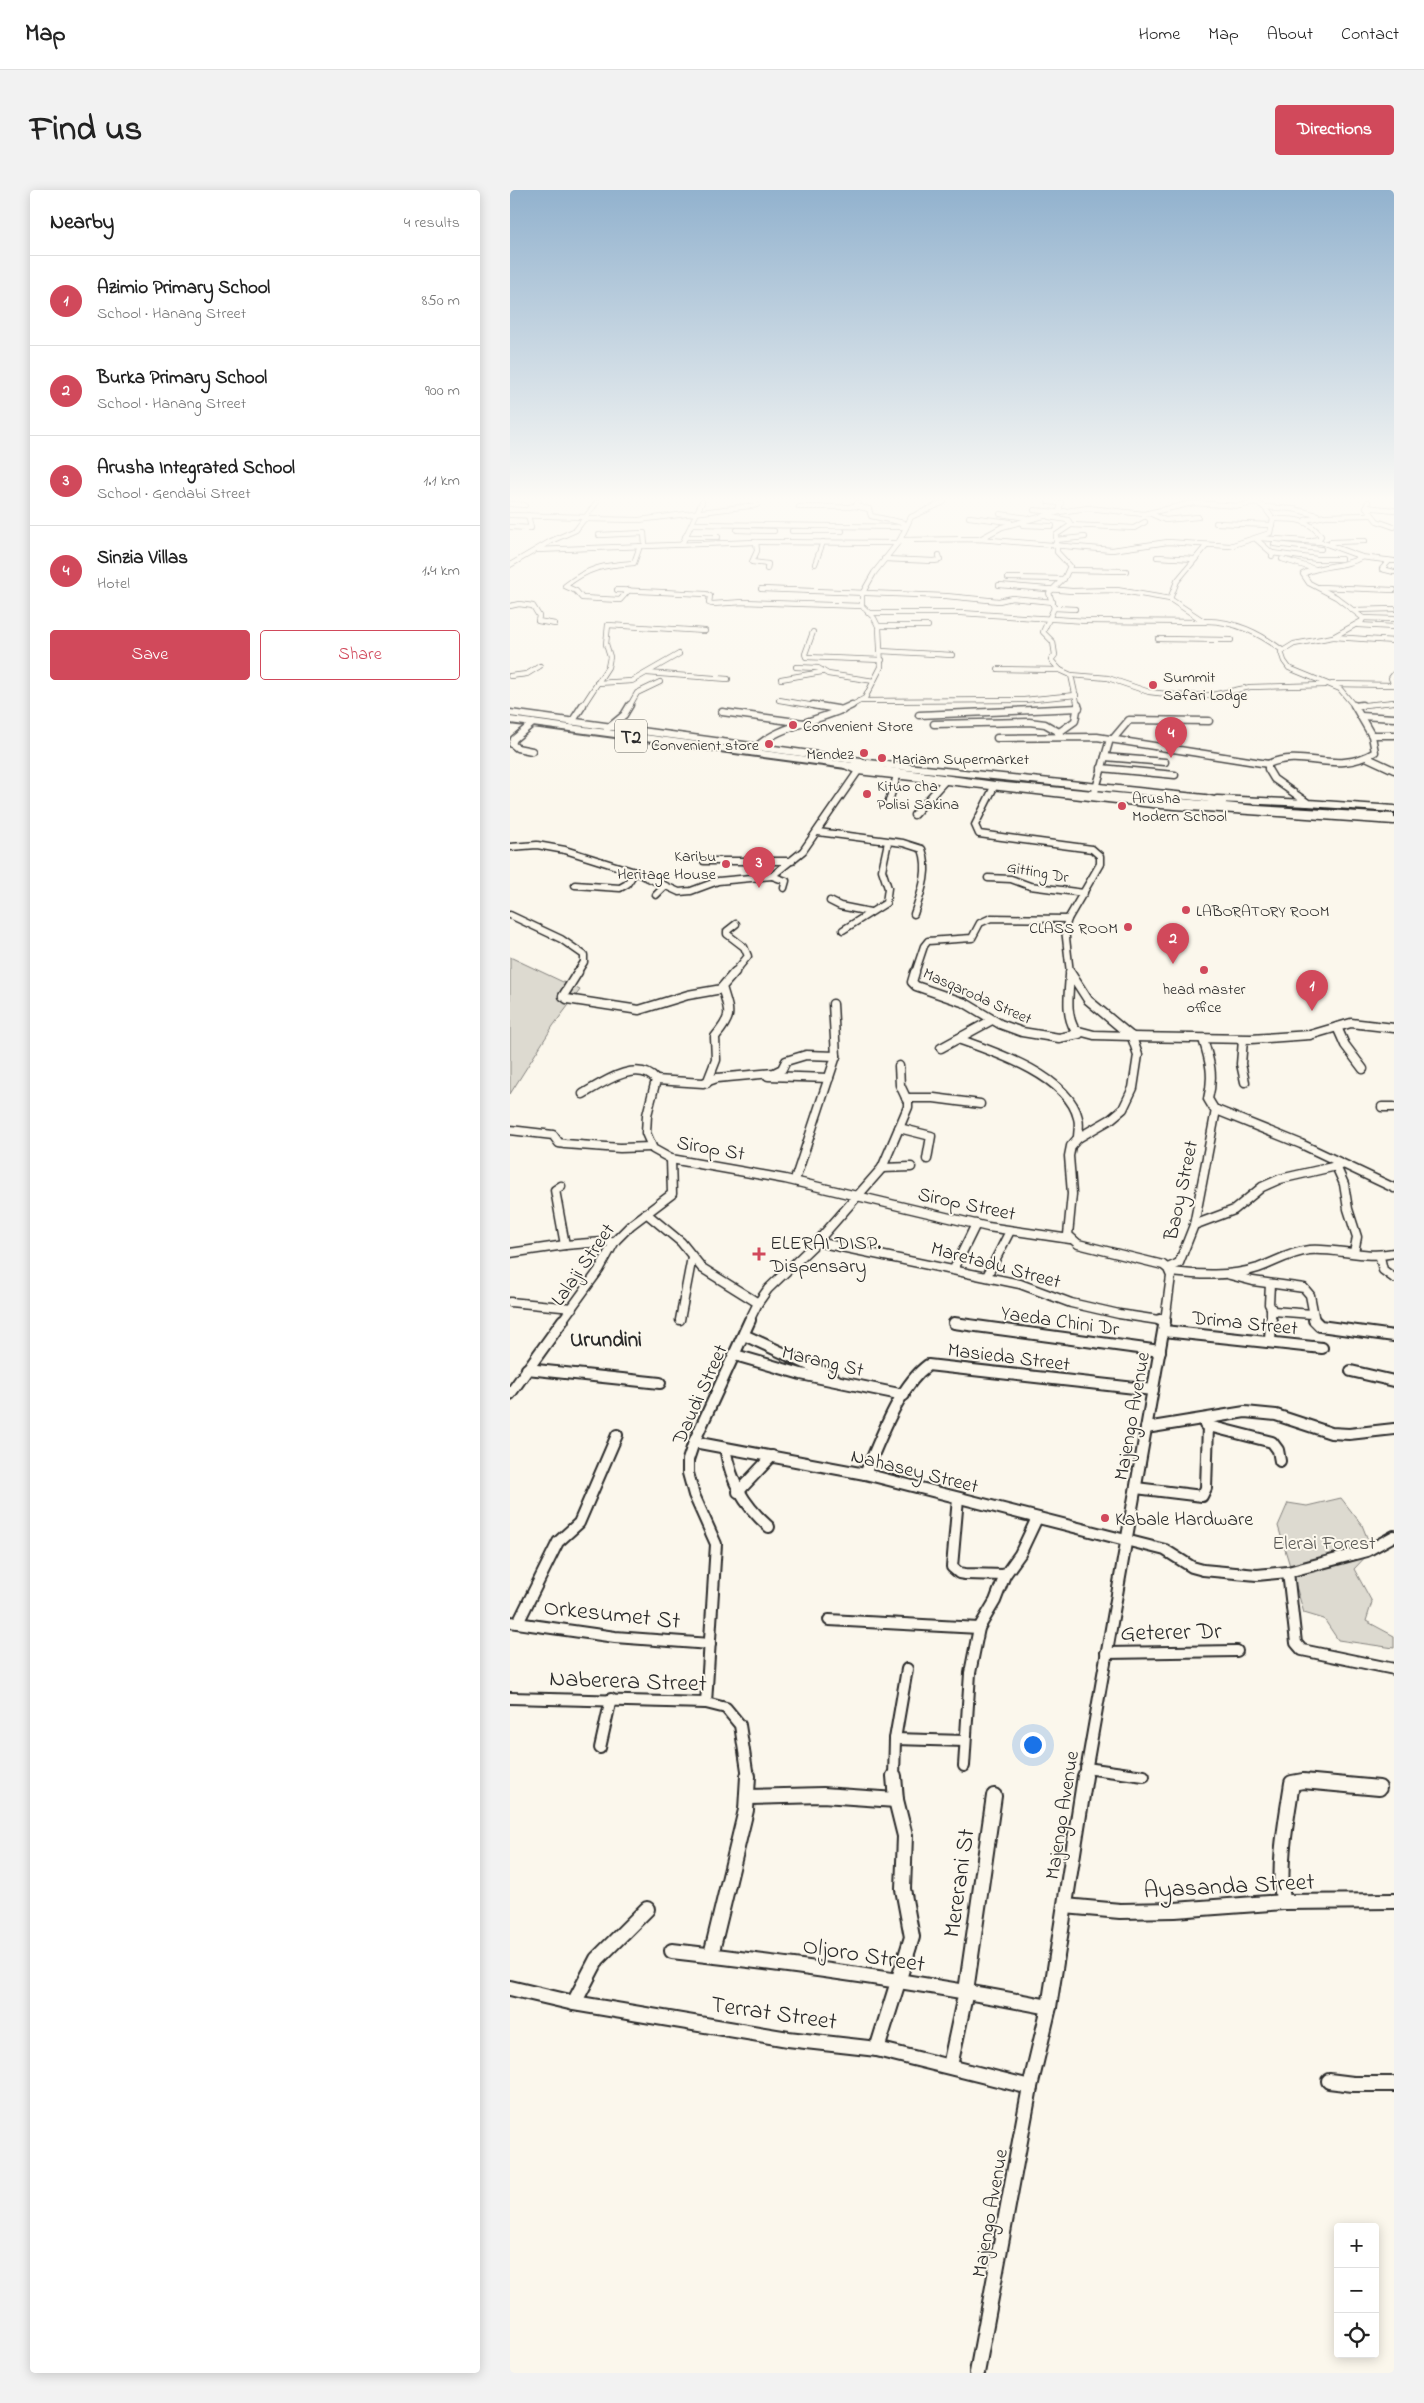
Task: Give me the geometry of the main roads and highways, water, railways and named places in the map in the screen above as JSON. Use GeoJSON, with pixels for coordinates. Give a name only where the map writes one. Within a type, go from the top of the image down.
{"type":"FeatureCollection","features":[{"type":"Feature","properties":{"kind":"highway","name":"T2"},"geometry":{"type":"LineString","coordinates":[[510,720],[606,729],[754,749],[947,780],[1095,790],[1223,802],[1394,813]]}},
{"type":"Feature","properties":{"kind":"highway","name":"T2"},"geometry":{"type":"LineString","coordinates":[[981,781],[994,788],[1394,819]]}},
{"type":"Feature","properties":{"kind":"place","name":"Summit Safari Lodge"},"geometry":{"type":"Point","coordinates":[1153,685]}},
{"type":"Feature","properties":{"kind":"place","name":"Convenient Store"},"geometry":{"type":"Point","coordinates":[793,725]}},
{"type":"Feature","properties":{"kind":"place","name":"Convenient store"},"geometry":{"type":"Point","coordinates":[769,744]}},
{"type":"Feature","properties":{"kind":"place","name":"Mendez"},"geometry":{"type":"Point","coordinates":[864,753]}},
{"type":"Feature","properties":{"kind":"place","name":"Mariam Supermarket"},"geometry":{"type":"Point","coordinates":[882,758]}},
{"type":"Feature","properties":{"kind":"place","name":"Sinzia Villas"},"geometry":{"type":"Point","coordinates":[1171,758]}},
{"type":"Feature","properties":{"kind":"place","name":"Kituo cha Polisi Sakina"},"geometry":{"type":"Point","coordinates":[867,794]}},
{"type":"Feature","properties":{"kind":"place","name":"Arusha Modern School"},"geometry":{"type":"Point","coordinates":[1122,806]}},
{"type":"Feature","properties":{"kind":"place","name":"Karibu Heritage House"},"geometry":{"type":"Point","coordinates":[726,864]}},
{"type":"Feature","properties":{"kind":"place","name":"Arusha Integrated School"},"geometry":{"type":"Point","coordinates":[759,888]}},
{"type":"Feature","properties":{"kind":"place","name":"LABORATORY ROOM"},"geometry":{"type":"Point","coordinates":[1186,910]}},
{"type":"Feature","properties":{"kind":"place","name":"CLASS ROOM"},"geometry":{"type":"Point","coordinates":[1128,927]}},
{"type":"Feature","properties":{"kind":"place","name":"Burka Primary School"},"geometry":{"type":"Point","coordinates":[1173,964]}},
{"type":"Feature","properties":{"kind":"place","name":"head master office"},"geometry":{"type":"Point","coordinates":[1204,970]}},
{"type":"Feature","properties":{"kind":"place","name":"Azimio Primary School"},"geometry":{"type":"Point","coordinates":[1312,1011]}},
{"type":"Feature","properties":{"kind":"place","name":"ELERAI DISP. Dispensary"},"geometry":{"type":"Point","coordinates":[759,1254]}},
{"type":"Feature","properties":{"kind":"place","name":"Kabale Hardware"},"geometry":{"type":"Point","coordinates":[1105,1518]}},
{"type":"Feature","properties":{"kind":"district","name":"Urundini"},"geometry":{"type":"Point","coordinates":[606,1339]}},
{"type":"Feature","properties":{"kind":"park label","name":"Elerai Forest"},"geometry":{"type":"Point","coordinates":[1324,1542]}}]}
